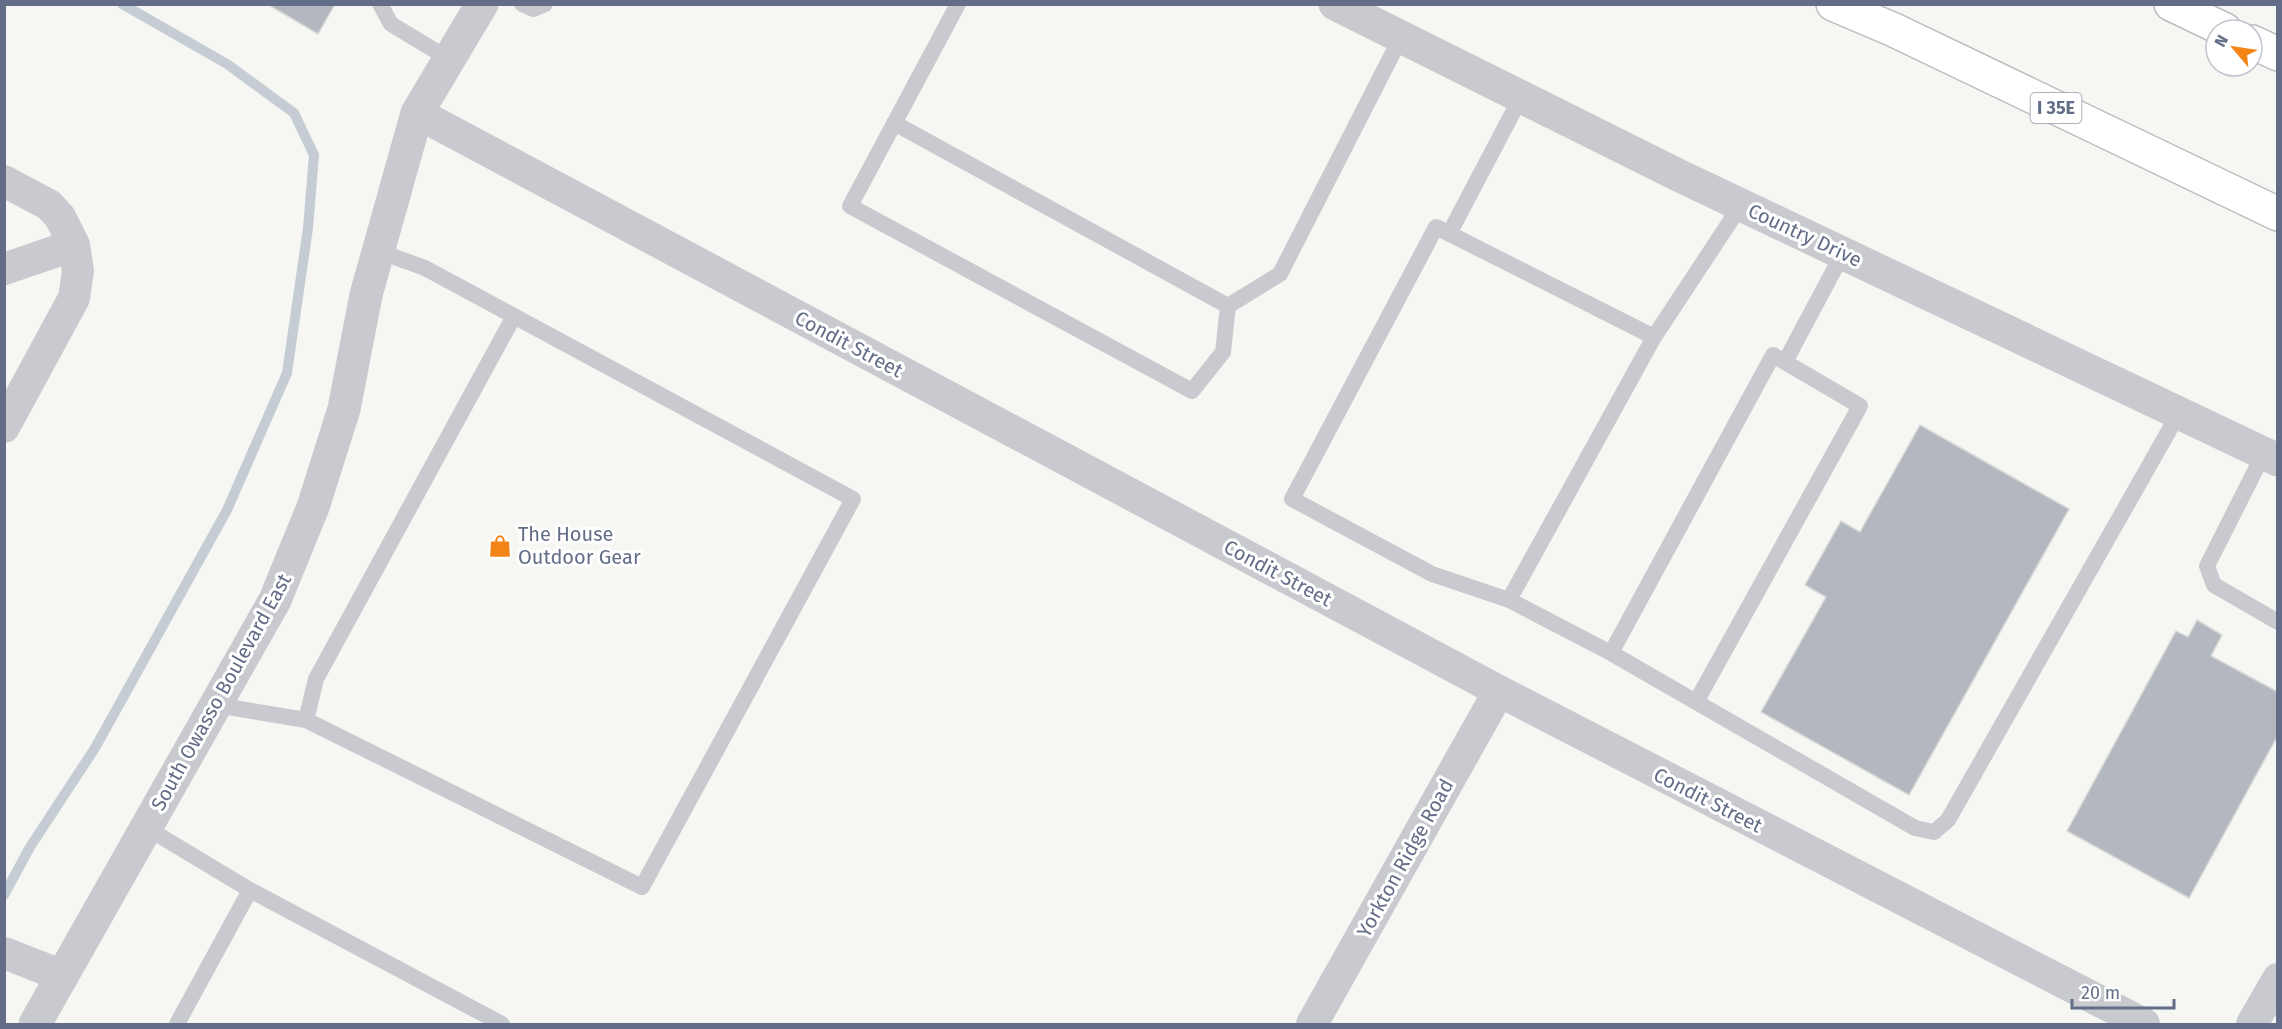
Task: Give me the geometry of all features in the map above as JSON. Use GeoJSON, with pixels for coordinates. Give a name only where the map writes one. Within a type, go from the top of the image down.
{"type":"FeatureCollection","features":[{"type":"Feature","properties":{"kind":"highway","name":"I 35E"},"geometry":{"type":"LineString","coordinates":[[1833,4],[1894,30],[2277,214]]}},
{"type":"Feature","properties":{"kind":"highway"},"geometry":{"type":"LineString","coordinates":[[2171,4],[2204,20]]}},
{"type":"Feature","properties":{"kind":"street","name":"South Owasso Boulevard East"},"geometry":{"type":"LineString","coordinates":[[35,1024],[275,600],[313,507],[344,409],[366,295],[417,113],[482,4]]}},
{"type":"Feature","properties":{"kind":"street","name":"Country Drive"},"geometry":{"type":"LineString","coordinates":[[1335,4],[1741,205],[2271,457]]}},
{"type":"Feature","properties":{"kind":"street","name":"Condit Street"},"geometry":{"type":"LineString","coordinates":[[417,113],[1499,691],[2144,1024]]}},
{"type":"Feature","properties":{"kind":"street"},"geometry":{"type":"LineString","coordinates":[[4,181],[49,205],[60,217],[74,245],[78,271],[74,298],[4,427]]}},
{"type":"Feature","properties":{"kind":"street"},"geometry":{"type":"LineString","coordinates":[[4,269],[74,245]]}},
{"type":"Feature","properties":{"kind":"street","name":"Yorkton Ridge Road"},"geometry":{"type":"LineString","coordinates":[[1312,1024],[1499,691]]}},
{"type":"Feature","properties":{"kind":"street"},"geometry":{"type":"LineString","coordinates":[[4,953],[63,976]]}},
{"type":"Feature","properties":{"kind":"street"},"geometry":{"type":"LineString","coordinates":[[2252,1024],[2277,979]]}},
{"type":"Feature","properties":{"kind":"lane"},"geometry":{"type":"LineString","coordinates":[[381,4],[391,24],[449,59]]}},
{"type":"Feature","properties":{"kind":"lane"},"geometry":{"type":"LineString","coordinates":[[522,4],[533,9],[545,4]]}},
{"type":"Feature","properties":{"kind":"lane"},"geometry":{"type":"LineString","coordinates":[[958,4],[850,207],[1192,390],[1223,352],[1228,306]]}},
{"type":"Feature","properties":{"kind":"lane"},"geometry":{"type":"LineString","coordinates":[[1228,306],[1280,274],[1401,37]]}},
{"type":"Feature","properties":{"kind":"lane"},"geometry":{"type":"LineString","coordinates":[[1449,234],[1521,97]]}},
{"type":"Feature","properties":{"kind":"lane"},"geometry":{"type":"LineString","coordinates":[[894,123],[1228,306]]}},
{"type":"Feature","properties":{"kind":"lane"},"geometry":{"type":"LineString","coordinates":[[1509,600],[1654,336],[1741,205]]}},
{"type":"Feature","properties":{"kind":"lane"},"geometry":{"type":"LineString","coordinates":[[1654,336],[1436,227],[1292,499],[1432,574],[1509,600],[1611,652],[1915,828],[1934,832],[1948,820],[2179,413]]}},
{"type":"Feature","properties":{"kind":"lane"},"geometry":{"type":"LineString","coordinates":[[216,705],[306,720],[642,887],[853,499],[425,268],[378,251]]}},
{"type":"Feature","properties":{"kind":"lane"},"geometry":{"type":"LineString","coordinates":[[1785,362],[1843,253]]}},
{"type":"Feature","properties":{"kind":"lane"},"geometry":{"type":"LineString","coordinates":[[306,720],[316,679],[514,316]]}},
{"type":"Feature","properties":{"kind":"lane"},"geometry":{"type":"LineString","coordinates":[[1611,652],[1773,355],[1860,406],[1696,702]]}},
{"type":"Feature","properties":{"kind":"lane"},"geometry":{"type":"LineString","coordinates":[[2271,457],[2207,566],[2214,585],[2277,622]]}},
{"type":"Feature","properties":{"kind":"lane"},"geometry":{"type":"LineString","coordinates":[[147,828],[250,890],[502,1024]]}},
{"type":"Feature","properties":{"kind":"lane"},"geometry":{"type":"LineString","coordinates":[[177,1024],[250,890]]}},
{"type":"Feature","properties":{"kind":"building"},"geometry":{"type":"Polygon","coordinates":[[[267,4],[335,4],[318,34],[267,4]]]}},
{"type":"Feature","properties":{"kind":"building"},"geometry":{"type":"Polygon","coordinates":[[[1920,425],[2069,509],[1909,795],[1761,712],[1826,597],[1805,585],[1841,521],[1860,532],[1920,425]]]}},
{"type":"Feature","properties":{"kind":"building"},"geometry":{"type":"Polygon","coordinates":[[[2197,620],[2222,635],[2211,656],[2278,692],[2278,735],[2189,898],[2067,831],[2176,631],[2188,637],[2197,620]]]}},
{"type":"Feature","properties":{"kind":"waterway"},"geometry":{"type":"LineString","coordinates":[[4,895],[30,847],[95,748],[227,510],[287,373],[308,228],[314,155],[294,113],[227,64],[122,4]]}},
{"type":"Feature","properties":{"kind":"place","name":"The House Outdoor Gear"},"geometry":{"type":"Point","coordinates":[500,546]}}]}
